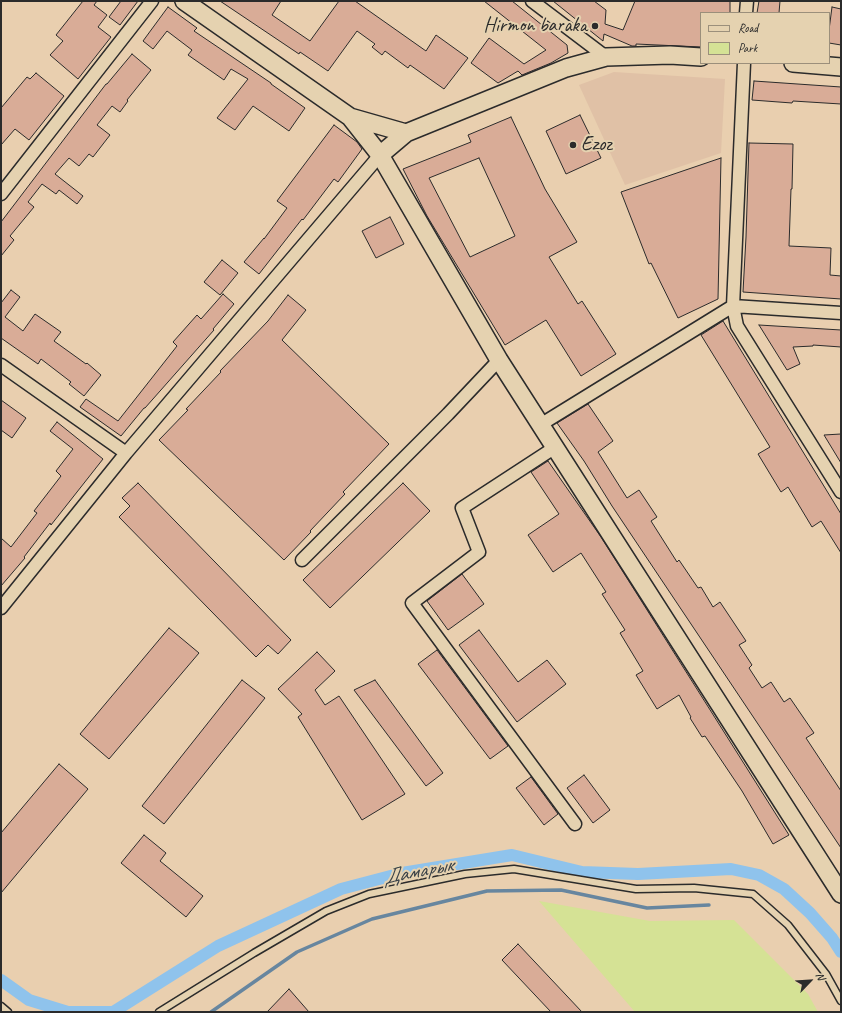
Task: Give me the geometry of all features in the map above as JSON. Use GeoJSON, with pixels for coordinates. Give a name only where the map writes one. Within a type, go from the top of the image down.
{"type":"FeatureCollection","features":[{"type":"Feature","properties":{"kind":"main road"},"geometry":{"type":"LineString","coordinates":[[184,1],[350,117],[380,154],[499,360],[841,894]]}},
{"type":"Feature","properties":{"kind":"main road"},"geometry":{"type":"LineString","coordinates":[[380,154],[406,133],[566,68],[606,57],[670,55],[700,57]]}},
{"type":"Feature","properties":{"kind":"main road"},"geometry":{"type":"LineString","coordinates":[[805,64],[841,67]]}},
{"type":"Feature","properties":{"kind":"main road"},"geometry":{"type":"LineString","coordinates":[[350,117],[406,133]]}},
{"type":"Feature","properties":{"kind":"street"},"geometry":{"type":"LineString","coordinates":[[1,194],[152,1]]}},
{"type":"Feature","properties":{"kind":"street"},"geometry":{"type":"LineString","coordinates":[[532,1],[606,57]]}},
{"type":"Feature","properties":{"kind":"street"},"geometry":{"type":"LineString","coordinates":[[746,12],[747,1]]}},
{"type":"Feature","properties":{"kind":"street"},"geometry":{"type":"LineString","coordinates":[[744,64],[733,306],[737,326],[841,492]]}},
{"type":"Feature","properties":{"kind":"street"},"geometry":{"type":"LineString","coordinates":[[1,608],[126,454],[380,154]]}},
{"type":"Feature","properties":{"kind":"street"},"geometry":{"type":"LineString","coordinates":[[540,425],[733,306],[841,313]]}},
{"type":"Feature","properties":{"kind":"street"},"geometry":{"type":"LineString","coordinates":[[302,560],[448,414],[499,360]]}},
{"type":"Feature","properties":{"kind":"street"},"geometry":{"type":"LineString","coordinates":[[1,365],[126,454]]}},
{"type":"Feature","properties":{"kind":"street"},"geometry":{"type":"LineString","coordinates":[[554,448],[462,508],[479,552],[412,603],[575,824]]}},
{"type":"Feature","properties":{"kind":"lane"},"geometry":{"type":"LineString","coordinates":[[159,1012],[254,952],[326,910],[369,894],[465,874],[514,869],[636,889],[694,888],[753,894],[788,925],[826,974],[841,1001]]}},
{"type":"Feature","properties":{"kind":"lane"},"geometry":{"type":"LineString","coordinates":[[1,1006],[8,1012]]}},
{"type":"Feature","properties":{"kind":"shaded area"},"geometry":{"type":"Polygon","coordinates":[[[614,72],[725,79],[721,153],[625,185],[579,85],[614,72]]]}},
{"type":"Feature","properties":{"kind":"green space"},"geometry":{"type":"Polygon","coordinates":[[[539,901],[650,921],[734,920],[808,994],[818,1012],[635,1012],[539,901]]]}},
{"type":"Feature","properties":{"kind":"building"},"geometry":{"type":"Polygon","coordinates":[[[83,1],[97,1],[94,5],[107,15],[98,27],[111,37],[78,79],[50,55],[63,41],[56,35],[83,1]]]}},
{"type":"Feature","properties":{"kind":"building"},"geometry":{"type":"Polygon","coordinates":[[[121,1],[138,1],[120,25],[109,17],[121,1]]]}},
{"type":"Feature","properties":{"kind":"building"},"geometry":{"type":"Polygon","coordinates":[[[220,1],[281,1],[272,15],[310,41],[339,1],[355,1],[426,51],[436,35],[468,58],[444,89],[410,65],[408,68],[385,51],[382,55],[372,47],[375,44],[357,31],[328,71],[300,52],[299,54],[220,1]]]}},
{"type":"Feature","properties":{"kind":"building"},"geometry":{"type":"Polygon","coordinates":[[[484,1],[512,1],[567,45],[568,53],[551,63],[522,75],[518,71],[498,83],[471,63],[489,38],[524,64],[546,50],[484,1]]]}},
{"type":"Feature","properties":{"kind":"building"},"geometry":{"type":"Polygon","coordinates":[[[553,1],[594,1],[606,10],[605,24],[623,30],[635,1],[730,1],[730,12],[700,12],[700,47],[636,44],[636,46],[632,46],[604,34],[603,41],[553,1]]]}},
{"type":"Feature","properties":{"kind":"building"},"geometry":{"type":"Polygon","coordinates":[[[759,1],[780,1],[779,12],[757,12],[759,1]]]}},
{"type":"Feature","properties":{"kind":"building"},"geometry":{"type":"Polygon","coordinates":[[[168,7],[197,28],[194,31],[305,108],[289,131],[253,106],[235,130],[217,118],[248,79],[231,69],[224,80],[188,55],[192,50],[167,31],[153,49],[143,41],[168,7]]]}},
{"type":"Feature","properties":{"kind":"building"},"geometry":{"type":"Polygon","coordinates":[[[832,7],[841,9],[841,45],[830,43],[832,7]]]}},
{"type":"Feature","properties":{"kind":"building"},"geometry":{"type":"Polygon","coordinates":[[[132,54],[151,70],[127,100],[128,101],[120,112],[112,106],[97,125],[110,135],[93,157],[89,154],[79,166],[69,158],[55,174],[83,196],[77,204],[59,190],[56,194],[42,184],[28,202],[34,207],[10,236],[14,240],[1,256],[1,222],[106,84],[132,54]]]}},
{"type":"Feature","properties":{"kind":"building"},"geometry":{"type":"Polygon","coordinates":[[[36,73],[64,96],[29,140],[15,129],[1,145],[1,108],[27,77],[30,79],[36,73]]]}},
{"type":"Feature","properties":{"kind":"building"},"geometry":{"type":"Polygon","coordinates":[[[754,81],[841,87],[841,104],[793,101],[792,103],[752,100],[754,81]]]}},
{"type":"Feature","properties":{"kind":"building","name":"Ezoz"},"geometry":{"type":"Polygon","coordinates":[[[580,115],[601,158],[566,174],[546,131],[580,115]]]}},
{"type":"Feature","properties":{"kind":"building"},"geometry":{"type":"Polygon","coordinates":[[[511,117],[545,189],[577,242],[549,257],[578,304],[582,301],[616,354],[581,376],[546,320],[505,345],[427,216],[403,169],[471,142],[468,135],[511,117]],[[479,158],[429,178],[470,257],[515,236],[479,158]]]}},
{"type":"Feature","properties":{"kind":"building"},"geometry":{"type":"Polygon","coordinates":[[[334,125],[357,142],[362,149],[338,182],[334,179],[259,274],[244,262],[264,239],[287,208],[277,201],[334,125]]]}},
{"type":"Feature","properties":{"kind":"building"},"geometry":{"type":"Polygon","coordinates":[[[749,143],[793,144],[789,246],[831,248],[830,275],[841,276],[841,299],[743,292],[749,143]]]}},
{"type":"Feature","properties":{"kind":"building"},"geometry":{"type":"Polygon","coordinates":[[[721,158],[718,299],[678,318],[651,263],[649,264],[621,192],[721,158]]]}},
{"type":"Feature","properties":{"kind":"building"},"geometry":{"type":"Polygon","coordinates":[[[390,217],[404,244],[376,258],[362,231],[390,217]]]}},
{"type":"Feature","properties":{"kind":"building"},"geometry":{"type":"Polygon","coordinates":[[[222,260],[238,273],[220,295],[204,282],[222,260]]]}},
{"type":"Feature","properties":{"kind":"building"},"geometry":{"type":"Polygon","coordinates":[[[11,290],[20,297],[5,317],[23,331],[35,314],[61,332],[54,341],[86,364],[87,363],[101,375],[84,396],[69,384],[71,382],[41,359],[38,364],[1,338],[1,303],[11,290]]]}},
{"type":"Feature","properties":{"kind":"building"},"geometry":{"type":"Polygon","coordinates":[[[223,294],[234,304],[213,329],[214,330],[121,436],[80,407],[86,399],[118,421],[177,346],[173,342],[197,315],[201,319],[223,294]]]}},
{"type":"Feature","properties":{"kind":"building"},"geometry":{"type":"Polygon","coordinates":[[[288,295],[306,310],[282,340],[389,444],[343,492],[345,494],[284,560],[159,440],[188,410],[186,409],[221,372],[220,371],[268,321],[288,295]]]}},
{"type":"Feature","properties":{"kind":"building"},"geometry":{"type":"Polygon","coordinates":[[[723,321],[841,514],[841,553],[821,521],[812,527],[788,487],[781,492],[758,454],[770,447],[701,335],[723,321]]]}},
{"type":"Feature","properties":{"kind":"building"},"geometry":{"type":"Polygon","coordinates":[[[759,325],[841,330],[841,347],[813,345],[793,347],[800,364],[787,370],[759,325]]]}},
{"type":"Feature","properties":{"kind":"building"},"geometry":{"type":"Polygon","coordinates":[[[1,400],[26,418],[12,438],[1,430],[1,400]]]}},
{"type":"Feature","properties":{"kind":"building"},"geometry":{"type":"Polygon","coordinates":[[[588,404],[613,441],[598,452],[627,498],[639,490],[657,517],[651,521],[677,562],[679,560],[698,588],[701,587],[713,607],[720,602],[746,641],[739,645],[752,665],[749,668],[762,688],[771,682],[784,702],[790,698],[814,733],[806,738],[841,791],[841,848],[612,506],[584,461],[557,423],[588,404]]]}},
{"type":"Feature","properties":{"kind":"building"},"geometry":{"type":"Polygon","coordinates":[[[57,422],[103,459],[51,525],[50,523],[24,557],[25,558],[1,586],[1,538],[11,547],[37,513],[34,511],[61,476],[56,471],[73,449],[50,431],[57,422]]]}},
{"type":"Feature","properties":{"kind":"building"},"geometry":{"type":"Polygon","coordinates":[[[841,434],[841,463],[824,435],[841,434]]]}},
{"type":"Feature","properties":{"kind":"building"},"geometry":{"type":"Polygon","coordinates":[[[548,461],[601,537],[789,835],[773,844],[742,791],[705,736],[702,737],[690,718],[691,717],[679,695],[657,709],[636,675],[643,671],[620,633],[625,630],[602,594],[606,592],[581,553],[553,572],[528,535],[559,514],[531,472],[548,461]]]}},
{"type":"Feature","properties":{"kind":"building"},"geometry":{"type":"Polygon","coordinates":[[[138,483],[291,640],[278,654],[268,645],[256,657],[119,517],[130,506],[122,498],[138,483]]]}},
{"type":"Feature","properties":{"kind":"building"},"geometry":{"type":"Polygon","coordinates":[[[403,483],[430,511],[330,608],[303,580],[403,483]]]}},
{"type":"Feature","properties":{"kind":"building"},"geometry":{"type":"Polygon","coordinates":[[[462,574],[484,604],[448,630],[427,601],[462,574]]]}},
{"type":"Feature","properties":{"kind":"building"},"geometry":{"type":"Polygon","coordinates":[[[169,628],[199,653],[109,759],[80,734],[169,628]]]}},
{"type":"Feature","properties":{"kind":"building"},"geometry":{"type":"Polygon","coordinates":[[[479,630],[518,682],[547,660],[566,684],[517,722],[459,645],[479,630]]]}},
{"type":"Feature","properties":{"kind":"building"},"geometry":{"type":"Polygon","coordinates":[[[437,650],[508,746],[490,759],[418,664],[437,650]]]}},
{"type":"Feature","properties":{"kind":"building"},"geometry":{"type":"Polygon","coordinates":[[[317,652],[335,671],[315,690],[325,705],[339,696],[405,794],[362,820],[298,717],[302,714],[278,689],[317,652]]]}},
{"type":"Feature","properties":{"kind":"building"},"geometry":{"type":"Polygon","coordinates":[[[242,680],[265,698],[164,824],[142,806],[242,680]]]}},
{"type":"Feature","properties":{"kind":"building"},"geometry":{"type":"Polygon","coordinates":[[[375,680],[443,773],[426,786],[354,690],[375,680]]]}},
{"type":"Feature","properties":{"kind":"building"},"geometry":{"type":"Polygon","coordinates":[[[59,764],[88,789],[1,893],[1,833],[59,764]]]}},
{"type":"Feature","properties":{"kind":"building"},"geometry":{"type":"Polygon","coordinates":[[[584,775],[610,810],[593,823],[567,788],[584,775]]]}},
{"type":"Feature","properties":{"kind":"building"},"geometry":{"type":"Polygon","coordinates":[[[531,777],[558,814],[544,825],[516,788],[531,777]]]}},
{"type":"Feature","properties":{"kind":"building"},"geometry":{"type":"Polygon","coordinates":[[[144,835],[166,853],[160,861],[203,896],[186,917],[121,863],[144,835]]]}},
{"type":"Feature","properties":{"kind":"building"},"geometry":{"type":"Polygon","coordinates":[[[518,944],[582,1012],[551,1012],[502,960],[518,944]]]}},
{"type":"Feature","properties":{"kind":"building"},"geometry":{"type":"Polygon","coordinates":[[[289,989],[309,1012],[267,1012],[289,989]]]}},
{"type":"Feature","properties":{"kind":"waterway","name":"Дамарык"},"geometry":{"type":"LineString","coordinates":[[1,980],[29,1000],[68,1012],[113,1012],[218,946],[341,889],[402,873],[512,855],[582,872],[638,874],[731,869],[759,875],[784,889],[810,913],[832,938],[841,952]]}},
{"type":"Feature","properties":{"kind":"waterway"},"geometry":{"type":"LineString","coordinates":[[211,1012],[297,952],[372,919],[487,891],[561,890],[647,908],[709,905]]}},
{"type":"Feature","properties":{"kind":"place","name":"Hirmon baraka"},"geometry":{"type":"Point","coordinates":[595,26]}},
{"type":"Feature","properties":{"kind":"place","name":"Ezoz"},"geometry":{"type":"Point","coordinates":[573,145]}}]}
